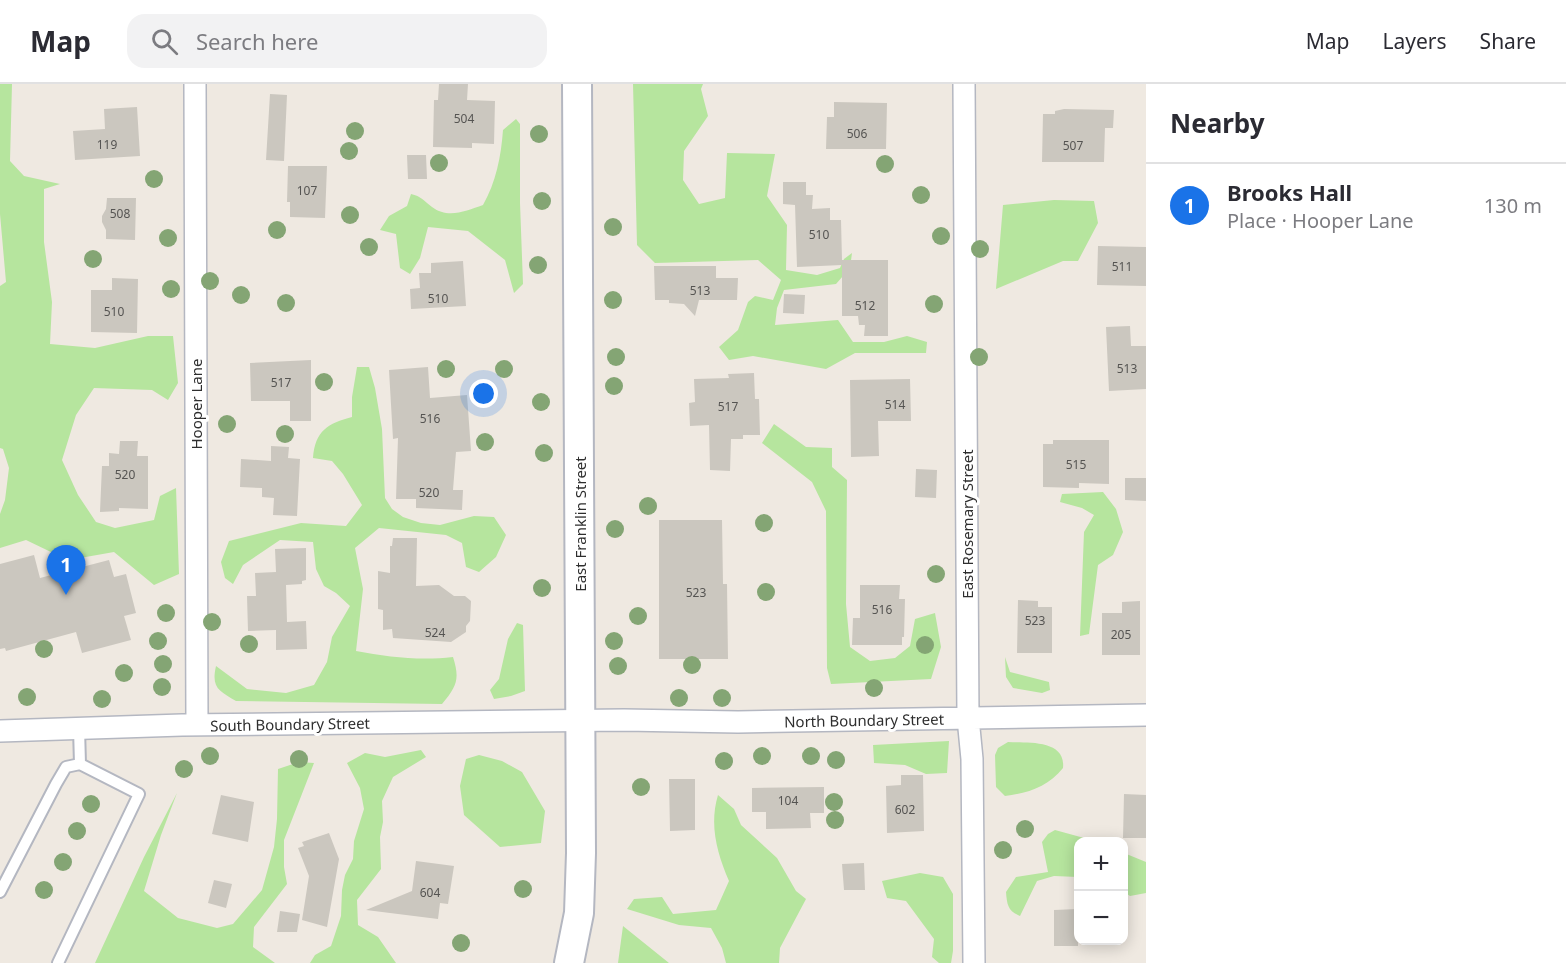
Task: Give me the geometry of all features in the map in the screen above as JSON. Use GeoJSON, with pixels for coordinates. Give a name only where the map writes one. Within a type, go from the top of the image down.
{"type":"FeatureCollection","features":[{"type":"Feature","properties":{"kind":"main road","name":"East Franklin Street"},"geometry":{"type":"LineString","coordinates":[[569,963],[576,934],[581,891],[578,84]]}},
{"type":"Feature","properties":{"kind":"street","name":"Hooper Lane"},"geometry":{"type":"LineString","coordinates":[[195,84],[197,725]]}},
{"type":"Feature","properties":{"kind":"street","name":"East Rosemary Street"},"geometry":{"type":"LineString","coordinates":[[964,84],[968,718],[972,759],[974,963]]}},
{"type":"Feature","properties":{"kind":"street","name":"North Boundary Street"},"geometry":{"type":"LineString","coordinates":[[581,721],[738,722],[1146,715]]}},
{"type":"Feature","properties":{"kind":"street","name":"South Boundary Street"},"geometry":{"type":"LineString","coordinates":[[0,731],[197,725],[581,721]]}},
{"type":"Feature","properties":{"kind":"lane"},"geometry":{"type":"LineString","coordinates":[[79,728],[80,764]]}},
{"type":"Feature","properties":{"kind":"lane"},"geometry":{"type":"LineString","coordinates":[[0,892],[66,767],[80,764],[139,794],[58,963]]}},
{"type":"Feature","properties":{"kind":"green space"},"geometry":{"type":"Polygon","coordinates":[[[0,84],[12,84],[10,161],[24,176],[60,184],[44,189],[44,242],[52,302],[50,344],[95,348],[148,336],[173,336],[178,383],[168,400],[152,390],[94,388],[76,415],[62,460],[78,495],[96,522],[115,528],[154,520],[160,496],[176,488],[179,574],[154,585],[114,552],[63,561],[53,553],[26,540],[0,548],[0,514],[5,500],[9,468],[3,449],[0,448],[0,286],[6,282],[0,214],[0,84]]]}},
{"type":"Feature","properties":{"kind":"green space"},"geometry":{"type":"Polygon","coordinates":[[[633,84],[703,84],[701,89],[708,116],[684,151],[683,180],[699,204],[725,198],[727,153],[775,154],[767,196],[787,225],[786,270],[817,275],[840,268],[844,259],[852,253],[850,268],[836,284],[784,290],[777,308],[775,325],[838,320],[853,342],[884,342],[907,336],[927,342],[926,353],[855,353],[826,369],[753,356],[729,360],[719,347],[738,330],[748,302],[755,296],[773,300],[781,280],[758,260],[655,263],[637,245],[633,84]]]}},
{"type":"Feature","properties":{"kind":"green space"},"geometry":{"type":"Polygon","coordinates":[[[516,119],[520,124],[523,284],[514,293],[505,260],[468,231],[428,227],[420,258],[410,274],[400,268],[396,234],[380,230],[389,216],[407,206],[411,194],[420,197],[444,213],[457,213],[483,205],[497,169],[503,130],[516,119]]]}},
{"type":"Feature","properties":{"kind":"green space"},"geometry":{"type":"Polygon","coordinates":[[[1054,200],[1094,201],[1098,223],[1078,261],[1063,261],[996,289],[1003,205],[1054,200]]]}},
{"type":"Feature","properties":{"kind":"green space"},"geometry":{"type":"Polygon","coordinates":[[[357,367],[369,367],[375,388],[382,429],[385,498],[392,509],[403,517],[421,523],[440,525],[474,516],[494,517],[506,535],[496,557],[479,572],[466,567],[462,543],[446,535],[379,528],[355,548],[363,589],[356,651],[404,658],[453,657],[456,682],[442,704],[236,701],[218,688],[215,679],[216,666],[247,689],[286,693],[314,685],[327,662],[332,637],[350,606],[324,586],[316,569],[313,542],[280,540],[243,565],[233,584],[225,578],[221,562],[229,541],[301,523],[346,526],[362,505],[332,461],[313,458],[317,441],[324,430],[336,422],[352,417],[352,397],[357,367]]]}},
{"type":"Feature","properties":{"kind":"green space"},"geometry":{"type":"Polygon","coordinates":[[[774,424],[806,447],[832,448],[832,467],[847,480],[846,604],[850,647],[870,661],[895,658],[910,646],[915,619],[935,613],[941,647],[931,679],[831,684],[827,668],[826,511],[812,482],[762,443],[774,424]]]}},
{"type":"Feature","properties":{"kind":"green space"},"geometry":{"type":"Polygon","coordinates":[[[1103,492],[1116,509],[1123,532],[1113,555],[1098,565],[1089,634],[1080,636],[1084,532],[1094,515],[1082,508],[1060,502],[1062,494],[1103,492]]]}},
{"type":"Feature","properties":{"kind":"green space"},"geometry":{"type":"Polygon","coordinates":[[[517,623],[523,625],[525,691],[494,699],[490,690],[499,679],[508,639],[517,623]]]}},
{"type":"Feature","properties":{"kind":"green space"},"geometry":{"type":"Polygon","coordinates":[[[1005,657],[1010,672],[1049,682],[1050,690],[1042,693],[1013,688],[1006,677],[1005,657]]]}},
{"type":"Feature","properties":{"kind":"green space"},"geometry":{"type":"Polygon","coordinates":[[[949,741],[947,773],[926,774],[905,765],[874,763],[873,745],[949,741]]]}},
{"type":"Feature","properties":{"kind":"green space"},"geometry":{"type":"Polygon","coordinates":[[[1008,742],[1044,744],[1052,747],[1062,759],[1063,768],[1051,780],[1037,788],[1005,796],[996,787],[995,755],[998,748],[1008,742]]]}},
{"type":"Feature","properties":{"kind":"green space"},"geometry":{"type":"Polygon","coordinates":[[[421,750],[426,757],[393,777],[382,801],[381,869],[357,900],[358,925],[378,937],[396,963],[310,963],[315,955],[331,946],[341,916],[345,875],[353,859],[354,841],[364,809],[360,788],[347,763],[365,753],[385,757],[421,750]]]}},
{"type":"Feature","properties":{"kind":"green space"},"geometry":{"type":"Polygon","coordinates":[[[479,755],[502,761],[522,772],[545,811],[541,843],[500,847],[464,815],[460,786],[466,759],[479,755]]]}},
{"type":"Feature","properties":{"kind":"green space"},"geometry":{"type":"Polygon","coordinates":[[[299,762],[314,763],[284,840],[284,867],[287,884],[254,927],[253,947],[275,963],[95,963],[144,857],[177,793],[144,891],[178,918],[217,928],[233,924],[262,890],[274,847],[278,769],[299,762]]]}},
{"type":"Feature","properties":{"kind":"green space"},"geometry":{"type":"Polygon","coordinates":[[[718,795],[734,809],[741,825],[777,858],[796,891],[806,899],[780,948],[779,963],[726,963],[722,948],[711,928],[679,925],[627,909],[634,899],[662,897],[673,914],[716,910],[729,881],[721,860],[714,828],[718,795]]]}},
{"type":"Feature","properties":{"kind":"green space"},"geometry":{"type":"Polygon","coordinates":[[[1055,830],[1080,837],[1074,837],[1074,877],[1054,876],[1037,881],[1020,916],[1009,907],[1006,892],[1016,877],[1048,872],[1042,842],[1048,834],[1055,830]]]}},
{"type":"Feature","properties":{"kind":"green space"},"geometry":{"type":"Polygon","coordinates":[[[1128,855],[1146,862],[1146,893],[1128,895],[1128,855]]]}},
{"type":"Feature","properties":{"kind":"green space"},"geometry":{"type":"Polygon","coordinates":[[[920,873],[943,877],[953,894],[951,963],[939,963],[932,957],[934,939],[906,901],[887,898],[882,881],[920,873]]]}},
{"type":"Feature","properties":{"kind":"green space"},"geometry":{"type":"Polygon","coordinates":[[[623,926],[669,963],[618,963],[623,926]]]}},
{"type":"Feature","properties":{"kind":"building"},"geometry":{"type":"Polygon","coordinates":[[[439,84],[468,84],[467,100],[495,101],[494,144],[472,143],[472,148],[433,147],[434,100],[438,100],[439,84]]]}},
{"type":"Feature","properties":{"kind":"building"},"geometry":{"type":"Polygon","coordinates":[[[270,94],[287,95],[284,161],[266,160],[270,94]]]}},
{"type":"Feature","properties":{"kind":"building"},"geometry":{"type":"Polygon","coordinates":[[[834,102],[887,103],[886,149],[826,149],[827,117],[834,117],[834,102]]]}},
{"type":"Feature","properties":{"kind":"building"},"geometry":{"type":"Polygon","coordinates":[[[137,107],[140,156],[75,160],[73,131],[105,129],[104,109],[137,107]]]}},
{"type":"Feature","properties":{"kind":"building"},"geometry":{"type":"Polygon","coordinates":[[[1064,109],[1114,110],[1113,128],[1105,128],[1104,162],[1042,162],[1043,114],[1055,114],[1055,111],[1064,109]]]}},
{"type":"Feature","properties":{"kind":"building"},"geometry":{"type":"Polygon","coordinates":[[[407,155],[426,155],[427,179],[408,179],[407,155]]]}},
{"type":"Feature","properties":{"kind":"building"},"geometry":{"type":"Polygon","coordinates":[[[288,166],[327,166],[325,218],[290,217],[290,202],[287,202],[288,166]]]}},
{"type":"Feature","properties":{"kind":"building"},"geometry":{"type":"Polygon","coordinates":[[[783,182],[806,182],[806,195],[813,195],[812,209],[830,208],[830,220],[841,220],[842,260],[888,260],[888,336],[864,336],[865,325],[859,325],[858,316],[842,316],[842,265],[797,267],[795,205],[783,204],[783,182]]]}},
{"type":"Feature","properties":{"kind":"building"},"geometry":{"type":"Polygon","coordinates":[[[107,198],[136,198],[135,240],[106,239],[102,216],[106,209],[107,198]]]}},
{"type":"Feature","properties":{"kind":"building"},"geometry":{"type":"Polygon","coordinates":[[[1098,246],[1146,247],[1146,286],[1097,285],[1098,246]]]}},
{"type":"Feature","properties":{"kind":"building"},"geometry":{"type":"Polygon","coordinates":[[[463,261],[466,306],[411,309],[410,289],[420,288],[419,273],[431,273],[431,263],[463,261]]]}},
{"type":"Feature","properties":{"kind":"building"},"geometry":{"type":"Polygon","coordinates":[[[654,266],[716,266],[716,278],[738,278],[737,300],[699,300],[695,316],[684,304],[669,303],[669,300],[655,300],[654,266]]]}},
{"type":"Feature","properties":{"kind":"building"},"geometry":{"type":"Polygon","coordinates":[[[112,278],[138,279],[137,333],[91,332],[91,290],[112,290],[112,278]]]}},
{"type":"Feature","properties":{"kind":"building"},"geometry":{"type":"Polygon","coordinates":[[[784,294],[805,295],[804,314],[783,313],[784,294]]]}},
{"type":"Feature","properties":{"kind":"building"},"geometry":{"type":"Polygon","coordinates":[[[1130,326],[1131,346],[1146,346],[1146,389],[1109,391],[1106,327],[1130,326]]]}},
{"type":"Feature","properties":{"kind":"building"},"geometry":{"type":"Polygon","coordinates":[[[311,360],[311,421],[290,421],[290,401],[251,401],[250,363],[311,360]]]}},
{"type":"Feature","properties":{"kind":"building"},"geometry":{"type":"Polygon","coordinates":[[[428,367],[430,398],[467,395],[471,451],[456,452],[453,490],[463,490],[462,510],[416,508],[416,499],[396,499],[398,438],[393,439],[389,370],[428,367]]]}},
{"type":"Feature","properties":{"kind":"building"},"geometry":{"type":"Polygon","coordinates":[[[754,373],[755,399],[759,399],[760,435],[743,435],[743,439],[731,439],[730,471],[710,470],[709,425],[690,426],[689,403],[695,402],[694,379],[729,378],[728,374],[754,373]]]}},
{"type":"Feature","properties":{"kind":"building"},"geometry":{"type":"Polygon","coordinates":[[[910,379],[911,421],[878,421],[879,456],[851,457],[850,380],[910,379]]]}},
{"type":"Feature","properties":{"kind":"building"},"geometry":{"type":"Polygon","coordinates":[[[1053,440],[1109,440],[1109,484],[1079,483],[1079,488],[1043,487],[1043,444],[1053,444],[1053,440]]]}},
{"type":"Feature","properties":{"kind":"building"},"geometry":{"type":"Polygon","coordinates":[[[120,441],[138,441],[137,456],[148,456],[148,509],[119,508],[119,511],[100,512],[102,466],[109,466],[109,453],[119,454],[120,441]]]}},
{"type":"Feature","properties":{"kind":"building"},"geometry":{"type":"Polygon","coordinates":[[[271,446],[289,447],[288,458],[300,459],[297,516],[273,515],[274,498],[262,497],[262,488],[240,487],[241,459],[271,461],[271,446]]]}},
{"type":"Feature","properties":{"kind":"building"},"geometry":{"type":"Polygon","coordinates":[[[916,469],[937,470],[936,498],[915,497],[916,469]]]}},
{"type":"Feature","properties":{"kind":"building"},"geometry":{"type":"Polygon","coordinates":[[[1125,478],[1146,478],[1146,501],[1125,500],[1125,478]]]}},
{"type":"Feature","properties":{"kind":"building"},"geometry":{"type":"Polygon","coordinates":[[[659,520],[722,520],[723,584],[727,584],[728,659],[659,659],[659,520]]]}},
{"type":"Feature","properties":{"kind":"building"},"geometry":{"type":"Polygon","coordinates":[[[393,538],[417,538],[416,586],[439,585],[454,596],[465,596],[471,601],[470,621],[466,626],[466,632],[451,642],[393,638],[392,629],[383,630],[383,610],[378,609],[378,571],[390,573],[390,546],[392,546],[393,538]]]}},
{"type":"Feature","properties":{"kind":"building"},"geometry":{"type":"Polygon","coordinates":[[[306,548],[306,580],[302,581],[302,584],[286,585],[287,622],[306,621],[307,649],[276,650],[276,630],[248,631],[247,596],[256,596],[255,573],[276,572],[275,549],[306,548]]]}},
{"type":"Feature","properties":{"kind":"building"},"geometry":{"type":"Polygon","coordinates":[[[34,555],[40,578],[109,560],[114,577],[126,574],[136,613],[124,616],[131,640],[82,653],[76,632],[6,651],[5,648],[0,649],[0,564],[34,555]]]}},
{"type":"Feature","properties":{"kind":"building"},"geometry":{"type":"Polygon","coordinates":[[[860,585],[900,585],[899,599],[905,599],[902,645],[852,645],[853,618],[860,618],[860,585]]]}},
{"type":"Feature","properties":{"kind":"building"},"geometry":{"type":"Polygon","coordinates":[[[1018,600],[1038,601],[1038,607],[1052,607],[1052,653],[1017,653],[1018,600]]]}},
{"type":"Feature","properties":{"kind":"building"},"geometry":{"type":"Polygon","coordinates":[[[1140,601],[1140,655],[1102,655],[1102,613],[1122,613],[1122,602],[1140,601]]]}},
{"type":"Feature","properties":{"kind":"building"},"geometry":{"type":"Polygon","coordinates":[[[901,775],[923,775],[924,831],[887,833],[886,786],[901,785],[901,775]]]}},
{"type":"Feature","properties":{"kind":"building"},"geometry":{"type":"Polygon","coordinates":[[[669,779],[695,779],[695,830],[670,831],[669,779]]]}},
{"type":"Feature","properties":{"kind":"building"},"geometry":{"type":"Polygon","coordinates":[[[824,787],[824,813],[810,813],[811,828],[766,829],[766,812],[752,812],[752,788],[824,787]]]}},
{"type":"Feature","properties":{"kind":"building"},"geometry":{"type":"Polygon","coordinates":[[[1124,794],[1146,795],[1146,838],[1123,837],[1124,794]]]}},
{"type":"Feature","properties":{"kind":"building"},"geometry":{"type":"Polygon","coordinates":[[[221,795],[254,802],[248,842],[212,834],[221,795]]]}},
{"type":"Feature","properties":{"kind":"building"},"geometry":{"type":"Polygon","coordinates":[[[329,833],[339,859],[327,927],[302,920],[309,876],[298,848],[304,846],[302,842],[329,833]]]}},
{"type":"Feature","properties":{"kind":"building"},"geometry":{"type":"Polygon","coordinates":[[[416,861],[454,866],[448,904],[440,903],[438,919],[366,910],[412,891],[416,861]]]}},
{"type":"Feature","properties":{"kind":"building"},"geometry":{"type":"Polygon","coordinates":[[[864,863],[865,890],[844,890],[842,864],[864,863]]]}},
{"type":"Feature","properties":{"kind":"building"},"geometry":{"type":"Polygon","coordinates":[[[214,880],[232,884],[226,908],[208,903],[214,880]]]}},
{"type":"Feature","properties":{"kind":"building"},"geometry":{"type":"Polygon","coordinates":[[[1074,909],[1074,945],[1078,946],[1054,946],[1054,910],[1074,909]]]}},
{"type":"Feature","properties":{"kind":"building"},"geometry":{"type":"Polygon","coordinates":[[[280,911],[300,914],[297,932],[277,932],[280,911]]]}},
{"type":"Feature","properties":{"kind":"place","name":"Brooks Hall"},"geometry":{"type":"Point","coordinates":[66,595]}}]}
